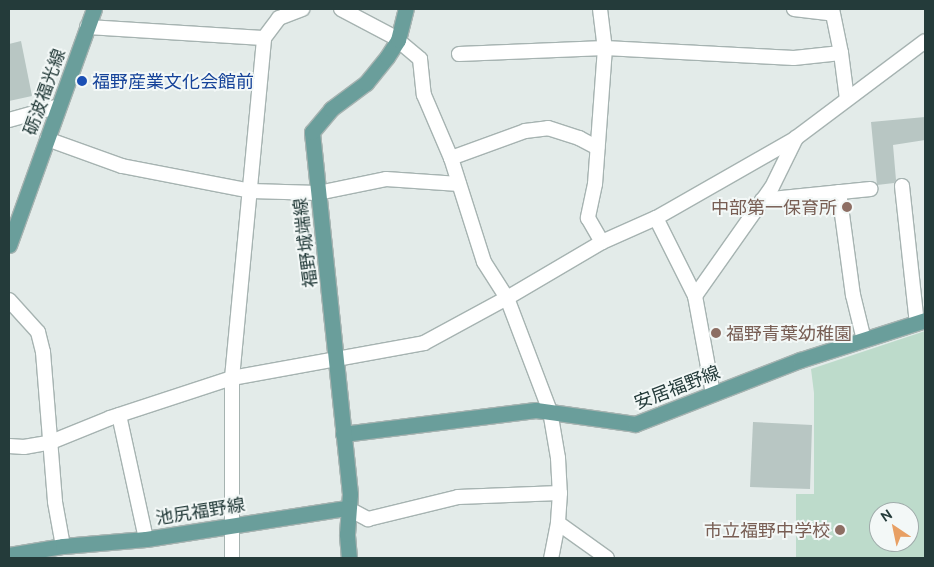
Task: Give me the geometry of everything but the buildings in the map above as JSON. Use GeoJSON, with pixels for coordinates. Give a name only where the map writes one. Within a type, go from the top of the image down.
{"type":"FeatureCollection","features":[{"type":"Feature","properties":{"kind":"main road","name":"砺波福光線"},"geometry":{"type":"LineString","coordinates":[[9,245],[94,9]]}},
{"type":"Feature","properties":{"kind":"main road","name":"福野城端線"},"geometry":{"type":"LineString","coordinates":[[347,508],[350,494],[312,132],[331,110],[366,83],[398,40],[406,9]]}},
{"type":"Feature","properties":{"kind":"main road","name":"安居福野線"},"geometry":{"type":"LineString","coordinates":[[344,434],[536,410],[635,424],[800,360],[921,322]]}},
{"type":"Feature","properties":{"kind":"main road","name":"池尻福野線"},"geometry":{"type":"LineString","coordinates":[[9,555],[63,546],[146,539],[347,508]]}},
{"type":"Feature","properties":{"kind":"main road"},"geometry":{"type":"LineString","coordinates":[[347,508],[349,558]]}},
{"type":"Feature","properties":{"kind":"street"},"geometry":{"type":"LineString","coordinates":[[232,558],[230,525],[232,378],[264,38],[279,18],[302,9]]}},
{"type":"Feature","properties":{"kind":"street"},"geometry":{"type":"LineString","coordinates":[[341,9],[398,40],[420,59],[424,95],[451,158],[484,262],[507,298],[550,411],[558,458],[560,493],[558,523],[551,558]]}},
{"type":"Feature","properties":{"kind":"street"},"geometry":{"type":"LineString","coordinates":[[600,9],[605,48],[595,184],[588,218],[602,242]]}},
{"type":"Feature","properties":{"kind":"street"},"geometry":{"type":"LineString","coordinates":[[794,9],[832,11],[842,53],[847,100]]}},
{"type":"Feature","properties":{"kind":"street"},"geometry":{"type":"LineString","coordinates":[[87,27],[264,38]]}},
{"type":"Feature","properties":{"kind":"street"},"geometry":{"type":"LineString","coordinates":[[9,446],[24,447],[51,442],[119,415],[232,378],[424,343],[507,298],[602,242],[656,218],[796,138],[925,41]]}},
{"type":"Feature","properties":{"kind":"street"},"geometry":{"type":"LineString","coordinates":[[460,54],[605,48],[794,58],[842,53]]}},
{"type":"Feature","properties":{"kind":"street"},"geometry":{"type":"LineString","coordinates":[[9,120],[59,106]]}},
{"type":"Feature","properties":{"kind":"street"},"geometry":{"type":"LineString","coordinates":[[451,158],[525,130],[548,128],[579,138],[598,148]]}},
{"type":"Feature","properties":{"kind":"street"},"geometry":{"type":"LineString","coordinates":[[47,138],[122,166],[251,191],[318,193],[386,179],[459,184]]}},
{"type":"Feature","properties":{"kind":"street"},"geometry":{"type":"LineString","coordinates":[[695,296],[772,187],[796,138]]}},
{"type":"Feature","properties":{"kind":"street"},"geometry":{"type":"LineString","coordinates":[[902,186],[921,322]]}},
{"type":"Feature","properties":{"kind":"street"},"geometry":{"type":"LineString","coordinates":[[762,200],[870,188]]}},
{"type":"Feature","properties":{"kind":"street"},"geometry":{"type":"LineString","coordinates":[[839,192],[852,296],[864,340]]}},
{"type":"Feature","properties":{"kind":"street"},"geometry":{"type":"LineString","coordinates":[[656,218],[695,296],[713,394]]}},
{"type":"Feature","properties":{"kind":"street"},"geometry":{"type":"LineString","coordinates":[[9,300],[38,332],[43,352],[55,502],[63,546]]}},
{"type":"Feature","properties":{"kind":"street"},"geometry":{"type":"LineString","coordinates":[[119,415],[146,539]]}},
{"type":"Feature","properties":{"kind":"street"},"geometry":{"type":"LineString","coordinates":[[347,508],[368,519],[458,497],[560,493]]}},
{"type":"Feature","properties":{"kind":"street"},"geometry":{"type":"LineString","coordinates":[[558,523],[607,558]]}},
{"type":"Feature","properties":{"kind":"green space"},"geometry":{"type":"Polygon","coordinates":[[[925,331],[925,558],[796,558],[796,494],[814,494],[814,393],[811,369],[925,331]]]}},
{"type":"Feature","properties":{"kind":"place","name":"福野産業文化会館前"},"geometry":{"type":"Point","coordinates":[82,81]}},
{"type":"Feature","properties":{"kind":"place","name":"中部第一保育所"},"geometry":{"type":"Point","coordinates":[847,207]}},
{"type":"Feature","properties":{"kind":"place","name":"福野青葉幼稚園"},"geometry":{"type":"Point","coordinates":[716,333]}},
{"type":"Feature","properties":{"kind":"place","name":"市立福野中学校"},"geometry":{"type":"Point","coordinates":[840,530]}}]}
